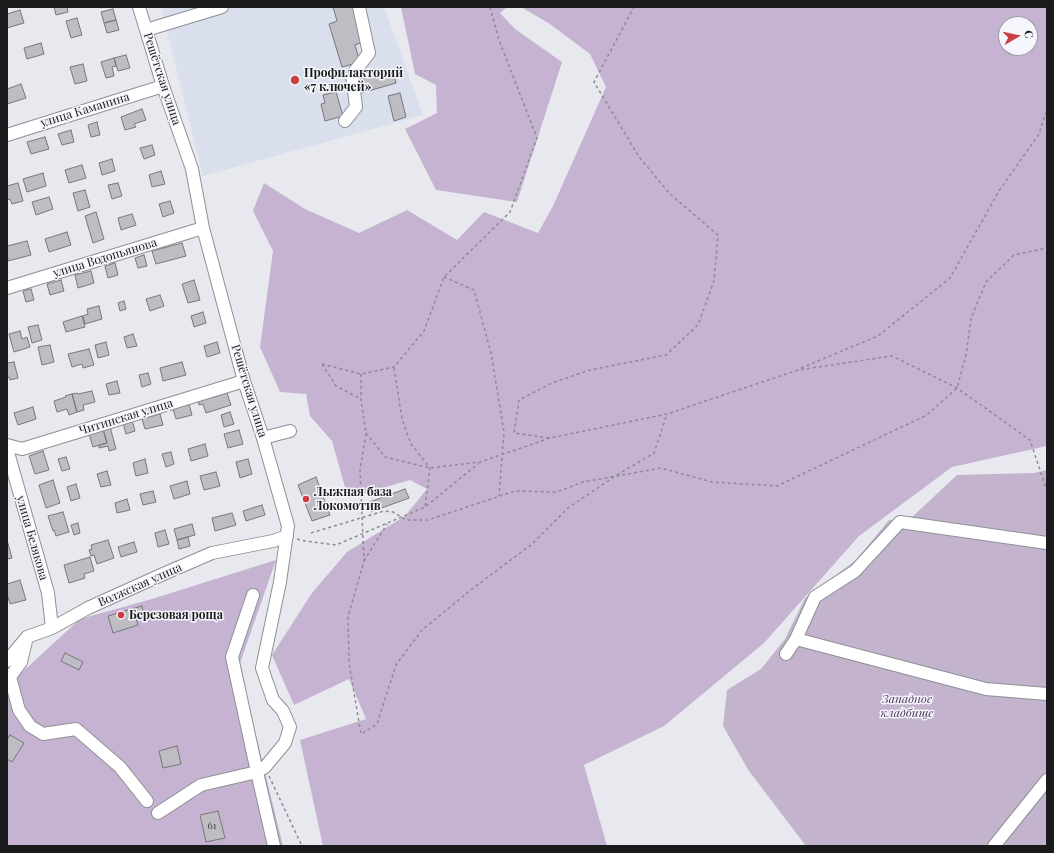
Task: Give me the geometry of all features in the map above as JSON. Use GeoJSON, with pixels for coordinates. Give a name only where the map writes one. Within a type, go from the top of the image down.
{"type":"FeatureCollection","features":[{"type":"Feature","properties":{"kind":"street","name":"Решётская улица"},"geometry":{"type":"LineString","coordinates":[[139,7],[163,86],[192,169],[203,228],[244,381],[263,438],[288,526],[280,582],[262,668],[274,700],[283,711],[290,726],[285,743],[261,769]]}},
{"type":"Feature","properties":{"kind":"street"},"geometry":{"type":"LineString","coordinates":[[146,30],[222,7]]}},
{"type":"Feature","properties":{"kind":"street"},"geometry":{"type":"LineString","coordinates":[[345,121],[356,106],[352,75],[369,53],[359,7]]}},
{"type":"Feature","properties":{"kind":"street","name":"улица Каманина"},"geometry":{"type":"LineString","coordinates":[[7,135],[163,86]]}},
{"type":"Feature","properties":{"kind":"street","name":"улица Водопьянова"},"geometry":{"type":"LineString","coordinates":[[7,288],[203,228]]}},
{"type":"Feature","properties":{"kind":"street","name":"Читинская улица"},"geometry":{"type":"LineString","coordinates":[[7,445],[22,449],[244,381]]}},
{"type":"Feature","properties":{"kind":"street"},"geometry":{"type":"LineString","coordinates":[[263,438],[290,431]]}},
{"type":"Feature","properties":{"kind":"street","name":"улица Белякова"},"geometry":{"type":"LineString","coordinates":[[7,449],[48,593],[52,628]]}},
{"type":"Feature","properties":{"kind":"street"},"geometry":{"type":"LineString","coordinates":[[786,654],[796,639],[815,597],[855,570],[900,522],[1047,543]]}},
{"type":"Feature","properties":{"kind":"street","name":"Волжская улица"},"geometry":{"type":"LineString","coordinates":[[27,637],[52,628],[88,608],[212,553],[273,541],[287,536]]}},
{"type":"Feature","properties":{"kind":"street"},"geometry":{"type":"LineString","coordinates":[[253,594],[232,657],[261,769],[274,846]]}},
{"type":"Feature","properties":{"kind":"street"},"geometry":{"type":"LineString","coordinates":[[7,661],[27,637]]}},
{"type":"Feature","properties":{"kind":"street"},"geometry":{"type":"LineString","coordinates":[[27,637],[21,662],[8,677],[19,710],[30,726],[42,734],[76,729],[120,767],[147,801]]}},
{"type":"Feature","properties":{"kind":"street"},"geometry":{"type":"LineString","coordinates":[[796,639],[986,690],[1047,694]]}},
{"type":"Feature","properties":{"kind":"street"},"geometry":{"type":"LineString","coordinates":[[158,812],[201,785],[261,769]]}},
{"type":"Feature","properties":{"kind":"street"},"geometry":{"type":"LineString","coordinates":[[994,846],[1047,780]]}},
{"type":"Feature","properties":{"kind":"path"},"geometry":{"type":"LineString","coordinates":[[361,400],[336,386],[322,364],[361,374],[394,367],[424,331],[444,277],[510,212],[537,138],[499,40],[490,7]]}},
{"type":"Feature","properties":{"kind":"path"},"geometry":{"type":"LineString","coordinates":[[550,438],[514,433],[519,400],[552,383],[590,370],[666,355],[698,325],[714,282],[718,235],[670,194],[639,157],[594,82],[634,7]]}},
{"type":"Feature","properties":{"kind":"path"},"geometry":{"type":"LineString","coordinates":[[366,433],[385,457],[430,468],[480,462],[550,438],[667,414],[798,370],[878,336],[950,278],[999,191],[1039,134],[1047,109]]}},
{"type":"Feature","properties":{"kind":"path"},"geometry":{"type":"LineString","coordinates":[[312,533],[384,511],[393,512],[406,520],[428,520],[515,491],[557,492],[583,482],[661,468],[712,482],[777,486],[927,415],[957,388],[966,355],[971,318],[986,282],[1014,255],[1047,248]]}},
{"type":"Feature","properties":{"kind":"path"},"geometry":{"type":"LineString","coordinates":[[444,277],[474,290],[491,353],[504,432],[499,496]]}},
{"type":"Feature","properties":{"kind":"path"},"geometry":{"type":"LineString","coordinates":[[798,370],[892,356],[957,388],[1030,440],[1047,491]]}},
{"type":"Feature","properties":{"kind":"path"},"geometry":{"type":"LineString","coordinates":[[394,367],[402,419],[412,444],[430,468],[425,507]]}},
{"type":"Feature","properties":{"kind":"path"},"geometry":{"type":"LineString","coordinates":[[361,374],[361,400],[366,433],[360,470],[364,561]]}},
{"type":"Feature","properties":{"kind":"path"},"geometry":{"type":"LineString","coordinates":[[388,523],[364,561],[348,617],[349,663],[362,734],[377,724],[396,665],[422,630],[472,589],[532,544],[568,508],[654,453],[667,414]]}},
{"type":"Feature","properties":{"kind":"path"},"geometry":{"type":"LineString","coordinates":[[287,536],[305,541],[336,545],[425,507],[480,462]]}},
{"type":"Feature","properties":{"kind":"path"},"geometry":{"type":"LineString","coordinates":[[261,769],[302,846]]}},
{"type":"Feature","properties":{"kind":"shaded area","name":"Профилакторий «7 ключей»"},"geometry":{"type":"Polygon","coordinates":[[[161,7],[384,7],[423,115],[203,176],[161,7]]]}},
{"type":"Feature","properties":{"kind":"shaded area"},"geometry":{"type":"Polygon","coordinates":[[[401,7],[507,7],[500,13],[515,29],[562,62],[517,202],[436,190],[405,129],[437,113],[436,85],[415,74],[401,7]]]}},
{"type":"Feature","properties":{"kind":"shaded area"},"geometry":{"type":"Polygon","coordinates":[[[521,7],[1047,7],[1047,446],[952,467],[859,536],[764,643],[664,726],[584,765],[607,846],[323,846],[300,740],[366,719],[349,679],[294,705],[272,655],[312,593],[347,552],[405,516],[427,489],[410,480],[348,498],[332,441],[310,416],[306,394],[280,392],[260,347],[273,251],[253,211],[264,183],[305,209],[359,233],[407,210],[457,240],[484,212],[538,233],[553,206],[606,87],[590,54],[550,24],[521,7]]]}},
{"type":"Feature","properties":{"kind":"shaded area"},"geometry":{"type":"Polygon","coordinates":[[[276,560],[239,666],[283,846],[7,846],[7,686],[80,619],[152,599],[276,560]]]}},
{"type":"Feature","properties":{"kind":"green space","name":"Западное кладбище"},"geometry":{"type":"Polygon","coordinates":[[[1047,470],[1047,846],[806,846],[749,771],[723,726],[727,690],[761,669],[785,639],[805,598],[856,560],[889,520],[910,519],[957,475],[1034,473],[1047,470]]]}},
{"type":"Feature","properties":{"kind":"building"},"geometry":{"type":"Polygon","coordinates":[[[54,7],[67,7],[68,12],[56,15],[54,7]]]}},
{"type":"Feature","properties":{"kind":"building"},"geometry":{"type":"Polygon","coordinates":[[[333,7],[353,7],[363,42],[355,45],[360,62],[342,67],[329,24],[337,21],[333,7]]]}},
{"type":"Feature","properties":{"kind":"building"},"geometry":{"type":"Polygon","coordinates":[[[113,9],[116,20],[104,23],[101,12],[113,9]]]}},
{"type":"Feature","properties":{"kind":"building"},"geometry":{"type":"Polygon","coordinates":[[[20,10],[24,23],[7,28],[7,14],[20,10]]]}},
{"type":"Feature","properties":{"kind":"building"},"geometry":{"type":"Polygon","coordinates":[[[77,18],[82,35],[71,38],[66,21],[77,18]]]}},
{"type":"Feature","properties":{"kind":"building"},"geometry":{"type":"Polygon","coordinates":[[[116,20],[119,30],[107,33],[104,23],[116,20]]]}},
{"type":"Feature","properties":{"kind":"building"},"geometry":{"type":"Polygon","coordinates":[[[41,43],[44,54],[27,59],[24,48],[41,43]]]}},
{"type":"Feature","properties":{"kind":"building"},"geometry":{"type":"Polygon","coordinates":[[[126,55],[130,68],[118,71],[114,58],[126,55]]]}},
{"type":"Feature","properties":{"kind":"building"},"geometry":{"type":"Polygon","coordinates":[[[114,58],[116,66],[112,67],[114,76],[106,78],[101,62],[114,58]]]}},
{"type":"Feature","properties":{"kind":"building"},"geometry":{"type":"Polygon","coordinates":[[[83,64],[87,81],[75,84],[70,67],[83,64]]]}},
{"type":"Feature","properties":{"kind":"building"},"geometry":{"type":"Polygon","coordinates":[[[393,70],[396,83],[358,94],[355,81],[393,70]]]}},
{"type":"Feature","properties":{"kind":"building"},"geometry":{"type":"Polygon","coordinates":[[[21,84],[26,98],[7,104],[7,89],[21,84]]]}},
{"type":"Feature","properties":{"kind":"building"},"geometry":{"type":"Polygon","coordinates":[[[336,92],[343,116],[325,121],[321,104],[325,103],[323,95],[336,92]]]}},
{"type":"Feature","properties":{"kind":"building"},"geometry":{"type":"Polygon","coordinates":[[[400,93],[406,117],[394,121],[388,96],[400,93]]]}},
{"type":"Feature","properties":{"kind":"building"},"geometry":{"type":"Polygon","coordinates":[[[142,109],[146,120],[134,124],[136,127],[125,130],[121,117],[142,109]]]}},
{"type":"Feature","properties":{"kind":"building"},"geometry":{"type":"Polygon","coordinates":[[[97,122],[100,135],[91,137],[88,125],[97,122]]]}},
{"type":"Feature","properties":{"kind":"building"},"geometry":{"type":"Polygon","coordinates":[[[71,130],[74,142],[62,145],[58,134],[71,130]]]}},
{"type":"Feature","properties":{"kind":"building"},"geometry":{"type":"Polygon","coordinates":[[[45,137],[49,149],[31,154],[27,142],[45,137]]]}},
{"type":"Feature","properties":{"kind":"building"},"geometry":{"type":"Polygon","coordinates":[[[152,145],[155,155],[144,159],[140,148],[152,145]]]}},
{"type":"Feature","properties":{"kind":"building"},"geometry":{"type":"Polygon","coordinates":[[[112,159],[115,171],[102,175],[99,163],[112,159]]]}},
{"type":"Feature","properties":{"kind":"building"},"geometry":{"type":"Polygon","coordinates":[[[82,165],[86,178],[69,183],[65,170],[82,165]]]}},
{"type":"Feature","properties":{"kind":"building"},"geometry":{"type":"Polygon","coordinates":[[[161,171],[165,184],[152,187],[149,175],[161,171]]]}},
{"type":"Feature","properties":{"kind":"building"},"geometry":{"type":"Polygon","coordinates":[[[43,173],[46,186],[27,192],[23,179],[43,173]]]}},
{"type":"Feature","properties":{"kind":"building"},"geometry":{"type":"Polygon","coordinates":[[[18,183],[23,201],[12,204],[10,199],[7,200],[7,186],[18,183]]]}},
{"type":"Feature","properties":{"kind":"building"},"geometry":{"type":"Polygon","coordinates":[[[118,183],[122,196],[112,199],[108,185],[118,183]]]}},
{"type":"Feature","properties":{"kind":"building"},"geometry":{"type":"Polygon","coordinates":[[[85,190],[90,207],[78,211],[73,193],[85,190]]]}},
{"type":"Feature","properties":{"kind":"building"},"geometry":{"type":"Polygon","coordinates":[[[49,197],[53,209],[36,215],[32,202],[49,197]]]}},
{"type":"Feature","properties":{"kind":"building"},"geometry":{"type":"Polygon","coordinates":[[[170,201],[174,213],[163,217],[159,204],[170,201]]]}},
{"type":"Feature","properties":{"kind":"building"},"geometry":{"type":"Polygon","coordinates":[[[96,212],[104,239],[93,243],[85,216],[96,212]]]}},
{"type":"Feature","properties":{"kind":"building"},"geometry":{"type":"Polygon","coordinates":[[[132,214],[136,225],[121,230],[118,218],[132,214]]]}},
{"type":"Feature","properties":{"kind":"building"},"geometry":{"type":"Polygon","coordinates":[[[67,232],[71,245],[49,252],[45,239],[67,232]]]}},
{"type":"Feature","properties":{"kind":"building"},"geometry":{"type":"Polygon","coordinates":[[[27,241],[31,255],[8,261],[7,246],[27,241]]]}},
{"type":"Feature","properties":{"kind":"building"},"geometry":{"type":"Polygon","coordinates":[[[182,243],[186,256],[156,264],[152,251],[182,243]]]}},
{"type":"Feature","properties":{"kind":"building"},"geometry":{"type":"Polygon","coordinates":[[[144,255],[147,266],[138,268],[135,258],[144,255]]]}},
{"type":"Feature","properties":{"kind":"building"},"geometry":{"type":"Polygon","coordinates":[[[115,263],[118,275],[108,278],[105,266],[115,263]]]}},
{"type":"Feature","properties":{"kind":"building"},"geometry":{"type":"Polygon","coordinates":[[[91,271],[94,283],[78,288],[75,275],[91,271]]]}},
{"type":"Feature","properties":{"kind":"building"},"geometry":{"type":"Polygon","coordinates":[[[61,280],[64,291],[50,295],[47,284],[61,280]]]}},
{"type":"Feature","properties":{"kind":"building"},"geometry":{"type":"Polygon","coordinates":[[[194,280],[200,300],[188,303],[182,284],[194,280]]]}},
{"type":"Feature","properties":{"kind":"building"},"geometry":{"type":"Polygon","coordinates":[[[31,289],[34,300],[26,302],[23,291],[31,289]]]}},
{"type":"Feature","properties":{"kind":"building"},"geometry":{"type":"Polygon","coordinates":[[[160,295],[164,306],[150,311],[146,299],[160,295]]]}},
{"type":"Feature","properties":{"kind":"building"},"geometry":{"type":"Polygon","coordinates":[[[124,301],[126,309],[120,311],[118,303],[124,301]]]}},
{"type":"Feature","properties":{"kind":"building"},"geometry":{"type":"Polygon","coordinates":[[[99,306],[102,319],[85,324],[83,316],[88,314],[87,309],[99,306]]]}},
{"type":"Feature","properties":{"kind":"building"},"geometry":{"type":"Polygon","coordinates":[[[203,312],[206,323],[194,327],[191,316],[203,312]]]}},
{"type":"Feature","properties":{"kind":"building"},"geometry":{"type":"Polygon","coordinates":[[[82,316],[85,327],[66,332],[63,322],[82,316]]]}},
{"type":"Feature","properties":{"kind":"building"},"geometry":{"type":"Polygon","coordinates":[[[38,325],[42,340],[32,343],[28,327],[38,325]]]}},
{"type":"Feature","properties":{"kind":"building"},"geometry":{"type":"Polygon","coordinates":[[[20,331],[22,339],[27,337],[30,347],[14,352],[9,334],[20,331]]]}},
{"type":"Feature","properties":{"kind":"building"},"geometry":{"type":"Polygon","coordinates":[[[133,334],[137,346],[127,348],[124,337],[133,334]]]}},
{"type":"Feature","properties":{"kind":"building"},"geometry":{"type":"Polygon","coordinates":[[[106,342],[109,355],[98,358],[95,345],[106,342]]]}},
{"type":"Feature","properties":{"kind":"building"},"geometry":{"type":"Polygon","coordinates":[[[217,342],[220,353],[207,357],[204,346],[217,342]]]}},
{"type":"Feature","properties":{"kind":"building"},"geometry":{"type":"Polygon","coordinates":[[[50,345],[54,362],[42,365],[38,347],[50,345]]]}},
{"type":"Feature","properties":{"kind":"building"},"geometry":{"type":"Polygon","coordinates":[[[89,349],[94,365],[83,368],[82,364],[72,367],[68,354],[89,349]]]}},
{"type":"Feature","properties":{"kind":"building"},"geometry":{"type":"Polygon","coordinates":[[[14,362],[18,378],[10,380],[9,377],[7,378],[7,363],[14,362]]]}},
{"type":"Feature","properties":{"kind":"building"},"geometry":{"type":"Polygon","coordinates":[[[182,362],[186,375],[163,381],[160,368],[182,362]]]}},
{"type":"Feature","properties":{"kind":"building"},"geometry":{"type":"Polygon","coordinates":[[[148,373],[151,384],[142,387],[139,375],[148,373]]]}},
{"type":"Feature","properties":{"kind":"building"},"geometry":{"type":"Polygon","coordinates":[[[117,381],[120,393],[109,395],[106,384],[117,381]]]}},
{"type":"Feature","properties":{"kind":"building"},"geometry":{"type":"Polygon","coordinates":[[[92,391],[95,402],[83,405],[84,410],[77,412],[72,394],[92,391]]]}},
{"type":"Feature","properties":{"kind":"building"},"geometry":{"type":"Polygon","coordinates":[[[213,392],[215,397],[227,393],[231,405],[206,413],[203,404],[199,405],[197,397],[213,392]]]}},
{"type":"Feature","properties":{"kind":"building"},"geometry":{"type":"Polygon","coordinates":[[[72,394],[77,412],[69,415],[67,409],[57,412],[54,401],[72,394]]]}},
{"type":"Feature","properties":{"kind":"building"},"geometry":{"type":"Polygon","coordinates":[[[189,404],[192,415],[176,419],[173,409],[189,404]]]}},
{"type":"Feature","properties":{"kind":"building"},"geometry":{"type":"Polygon","coordinates":[[[33,407],[36,419],[18,425],[14,413],[33,407]]]}},
{"type":"Feature","properties":{"kind":"building"},"geometry":{"type":"Polygon","coordinates":[[[230,412],[234,424],[224,427],[221,415],[230,412]]]}},
{"type":"Feature","properties":{"kind":"building"},"geometry":{"type":"Polygon","coordinates":[[[160,414],[163,425],[145,429],[142,419],[160,414]]]}},
{"type":"Feature","properties":{"kind":"building"},"geometry":{"type":"Polygon","coordinates":[[[132,420],[135,431],[126,434],[123,423],[132,420]]]}},
{"type":"Feature","properties":{"kind":"building"},"geometry":{"type":"Polygon","coordinates":[[[109,423],[116,449],[109,451],[108,446],[99,448],[99,445],[107,443],[102,425],[109,423]]]}},
{"type":"Feature","properties":{"kind":"building"},"geometry":{"type":"Polygon","coordinates":[[[103,430],[107,443],[93,447],[89,434],[103,430]]]}},
{"type":"Feature","properties":{"kind":"building"},"geometry":{"type":"Polygon","coordinates":[[[239,430],[243,444],[228,448],[224,434],[239,430]]]}},
{"type":"Feature","properties":{"kind":"building"},"geometry":{"type":"Polygon","coordinates":[[[205,444],[208,456],[191,461],[188,449],[205,444]]]}},
{"type":"Feature","properties":{"kind":"building"},"geometry":{"type":"Polygon","coordinates":[[[43,451],[49,470],[35,474],[29,456],[43,451]]]}},
{"type":"Feature","properties":{"kind":"building"},"geometry":{"type":"Polygon","coordinates":[[[171,452],[174,464],[166,467],[162,454],[171,452]]]}},
{"type":"Feature","properties":{"kind":"building"},"geometry":{"type":"Polygon","coordinates":[[[66,457],[70,469],[62,471],[58,459],[66,457]]]}},
{"type":"Feature","properties":{"kind":"building"},"geometry":{"type":"Polygon","coordinates":[[[145,459],[148,473],[136,476],[133,463],[145,459]]]}},
{"type":"Feature","properties":{"kind":"building"},"geometry":{"type":"Polygon","coordinates":[[[248,459],[252,474],[240,478],[236,462],[248,459]]]}},
{"type":"Feature","properties":{"kind":"building"},"geometry":{"type":"Polygon","coordinates":[[[107,471],[111,485],[101,487],[97,474],[107,471]]]}},
{"type":"Feature","properties":{"kind":"building"},"geometry":{"type":"Polygon","coordinates":[[[216,472],[220,486],[204,490],[200,476],[216,472]]]}},
{"type":"Feature","properties":{"kind":"building"},"geometry":{"type":"Polygon","coordinates":[[[316,477],[330,515],[312,521],[298,485],[316,477]]]}},
{"type":"Feature","properties":{"kind":"building"},"geometry":{"type":"Polygon","coordinates":[[[53,480],[60,503],[46,508],[39,485],[53,480]]]}},
{"type":"Feature","properties":{"kind":"building"},"geometry":{"type":"Polygon","coordinates":[[[187,481],[190,494],[174,499],[170,486],[187,481]]]}},
{"type":"Feature","properties":{"kind":"building"},"geometry":{"type":"Polygon","coordinates":[[[76,484],[80,498],[71,501],[67,487],[76,484]]]}},
{"type":"Feature","properties":{"kind":"building"},"geometry":{"type":"Polygon","coordinates":[[[405,489],[409,498],[371,512],[367,503],[405,489]]]}},
{"type":"Feature","properties":{"kind":"building"},"geometry":{"type":"Polygon","coordinates":[[[153,491],[156,502],[143,505],[140,494],[153,491]]]}},
{"type":"Feature","properties":{"kind":"building"},"geometry":{"type":"Polygon","coordinates":[[[127,499],[130,510],[117,513],[115,503],[127,499]]]}},
{"type":"Feature","properties":{"kind":"building"},"geometry":{"type":"Polygon","coordinates":[[[262,505],[265,515],[246,521],[243,511],[262,505]]]}},
{"type":"Feature","properties":{"kind":"building"},"geometry":{"type":"Polygon","coordinates":[[[63,512],[69,532],[56,536],[48,516],[63,512]]]}},
{"type":"Feature","properties":{"kind":"building"},"geometry":{"type":"Polygon","coordinates":[[[232,513],[236,525],[215,531],[212,518],[232,513]]]}},
{"type":"Feature","properties":{"kind":"building"},"geometry":{"type":"Polygon","coordinates":[[[78,523],[80,533],[74,535],[71,525],[78,523]]]}},
{"type":"Feature","properties":{"kind":"building"},"geometry":{"type":"Polygon","coordinates":[[[192,524],[195,535],[177,540],[174,529],[192,524]]]}},
{"type":"Feature","properties":{"kind":"building"},"geometry":{"type":"Polygon","coordinates":[[[165,530],[169,544],[158,547],[155,533],[165,530]]]}},
{"type":"Feature","properties":{"kind":"building"},"geometry":{"type":"Polygon","coordinates":[[[188,537],[190,546],[179,549],[177,540],[188,537]]]}},
{"type":"Feature","properties":{"kind":"building"},"geometry":{"type":"Polygon","coordinates":[[[7,540],[12,558],[7,559],[7,540]]]}},
{"type":"Feature","properties":{"kind":"building"},"geometry":{"type":"Polygon","coordinates":[[[108,540],[114,558],[97,564],[94,555],[91,556],[89,550],[92,549],[91,545],[108,540]]]}},
{"type":"Feature","properties":{"kind":"building"},"geometry":{"type":"Polygon","coordinates":[[[134,542],[137,552],[121,557],[118,547],[134,542]]]}},
{"type":"Feature","properties":{"kind":"building"},"geometry":{"type":"Polygon","coordinates":[[[90,557],[94,571],[84,574],[85,578],[69,583],[64,565],[90,557]]]}},
{"type":"Feature","properties":{"kind":"building"},"geometry":{"type":"Polygon","coordinates":[[[20,580],[26,600],[10,604],[7,594],[7,584],[20,580]]]}},
{"type":"Feature","properties":{"kind":"building"},"geometry":{"type":"Polygon","coordinates":[[[142,606],[144,615],[136,618],[138,625],[113,633],[108,616],[142,606]]]}},
{"type":"Feature","properties":{"kind":"building"},"geometry":{"type":"Polygon","coordinates":[[[65,653],[83,662],[79,670],[61,661],[65,653]]]}},
{"type":"Feature","properties":{"kind":"building"},"geometry":{"type":"Polygon","coordinates":[[[10,735],[24,743],[12,762],[7,759],[7,740],[10,735]]]}},
{"type":"Feature","properties":{"kind":"building"},"geometry":{"type":"Polygon","coordinates":[[[177,746],[181,764],[163,768],[159,751],[177,746]]]}},
{"type":"Feature","properties":{"kind":"building"},"geometry":{"type":"Polygon","coordinates":[[[218,811],[225,838],[206,842],[200,815],[218,811]]]}},
{"type":"Feature","properties":{"kind":"place","name":"Профилакторий «7 ключей»"},"geometry":{"type":"Point","coordinates":[295,80]}},
{"type":"Feature","properties":{"kind":"place","name":"Лыжная база Локомотив"},"geometry":{"type":"Point","coordinates":[306,499]}},
{"type":"Feature","properties":{"kind":"place","name":"Березовая роща"},"geometry":{"type":"Point","coordinates":[121,615]}}]}
